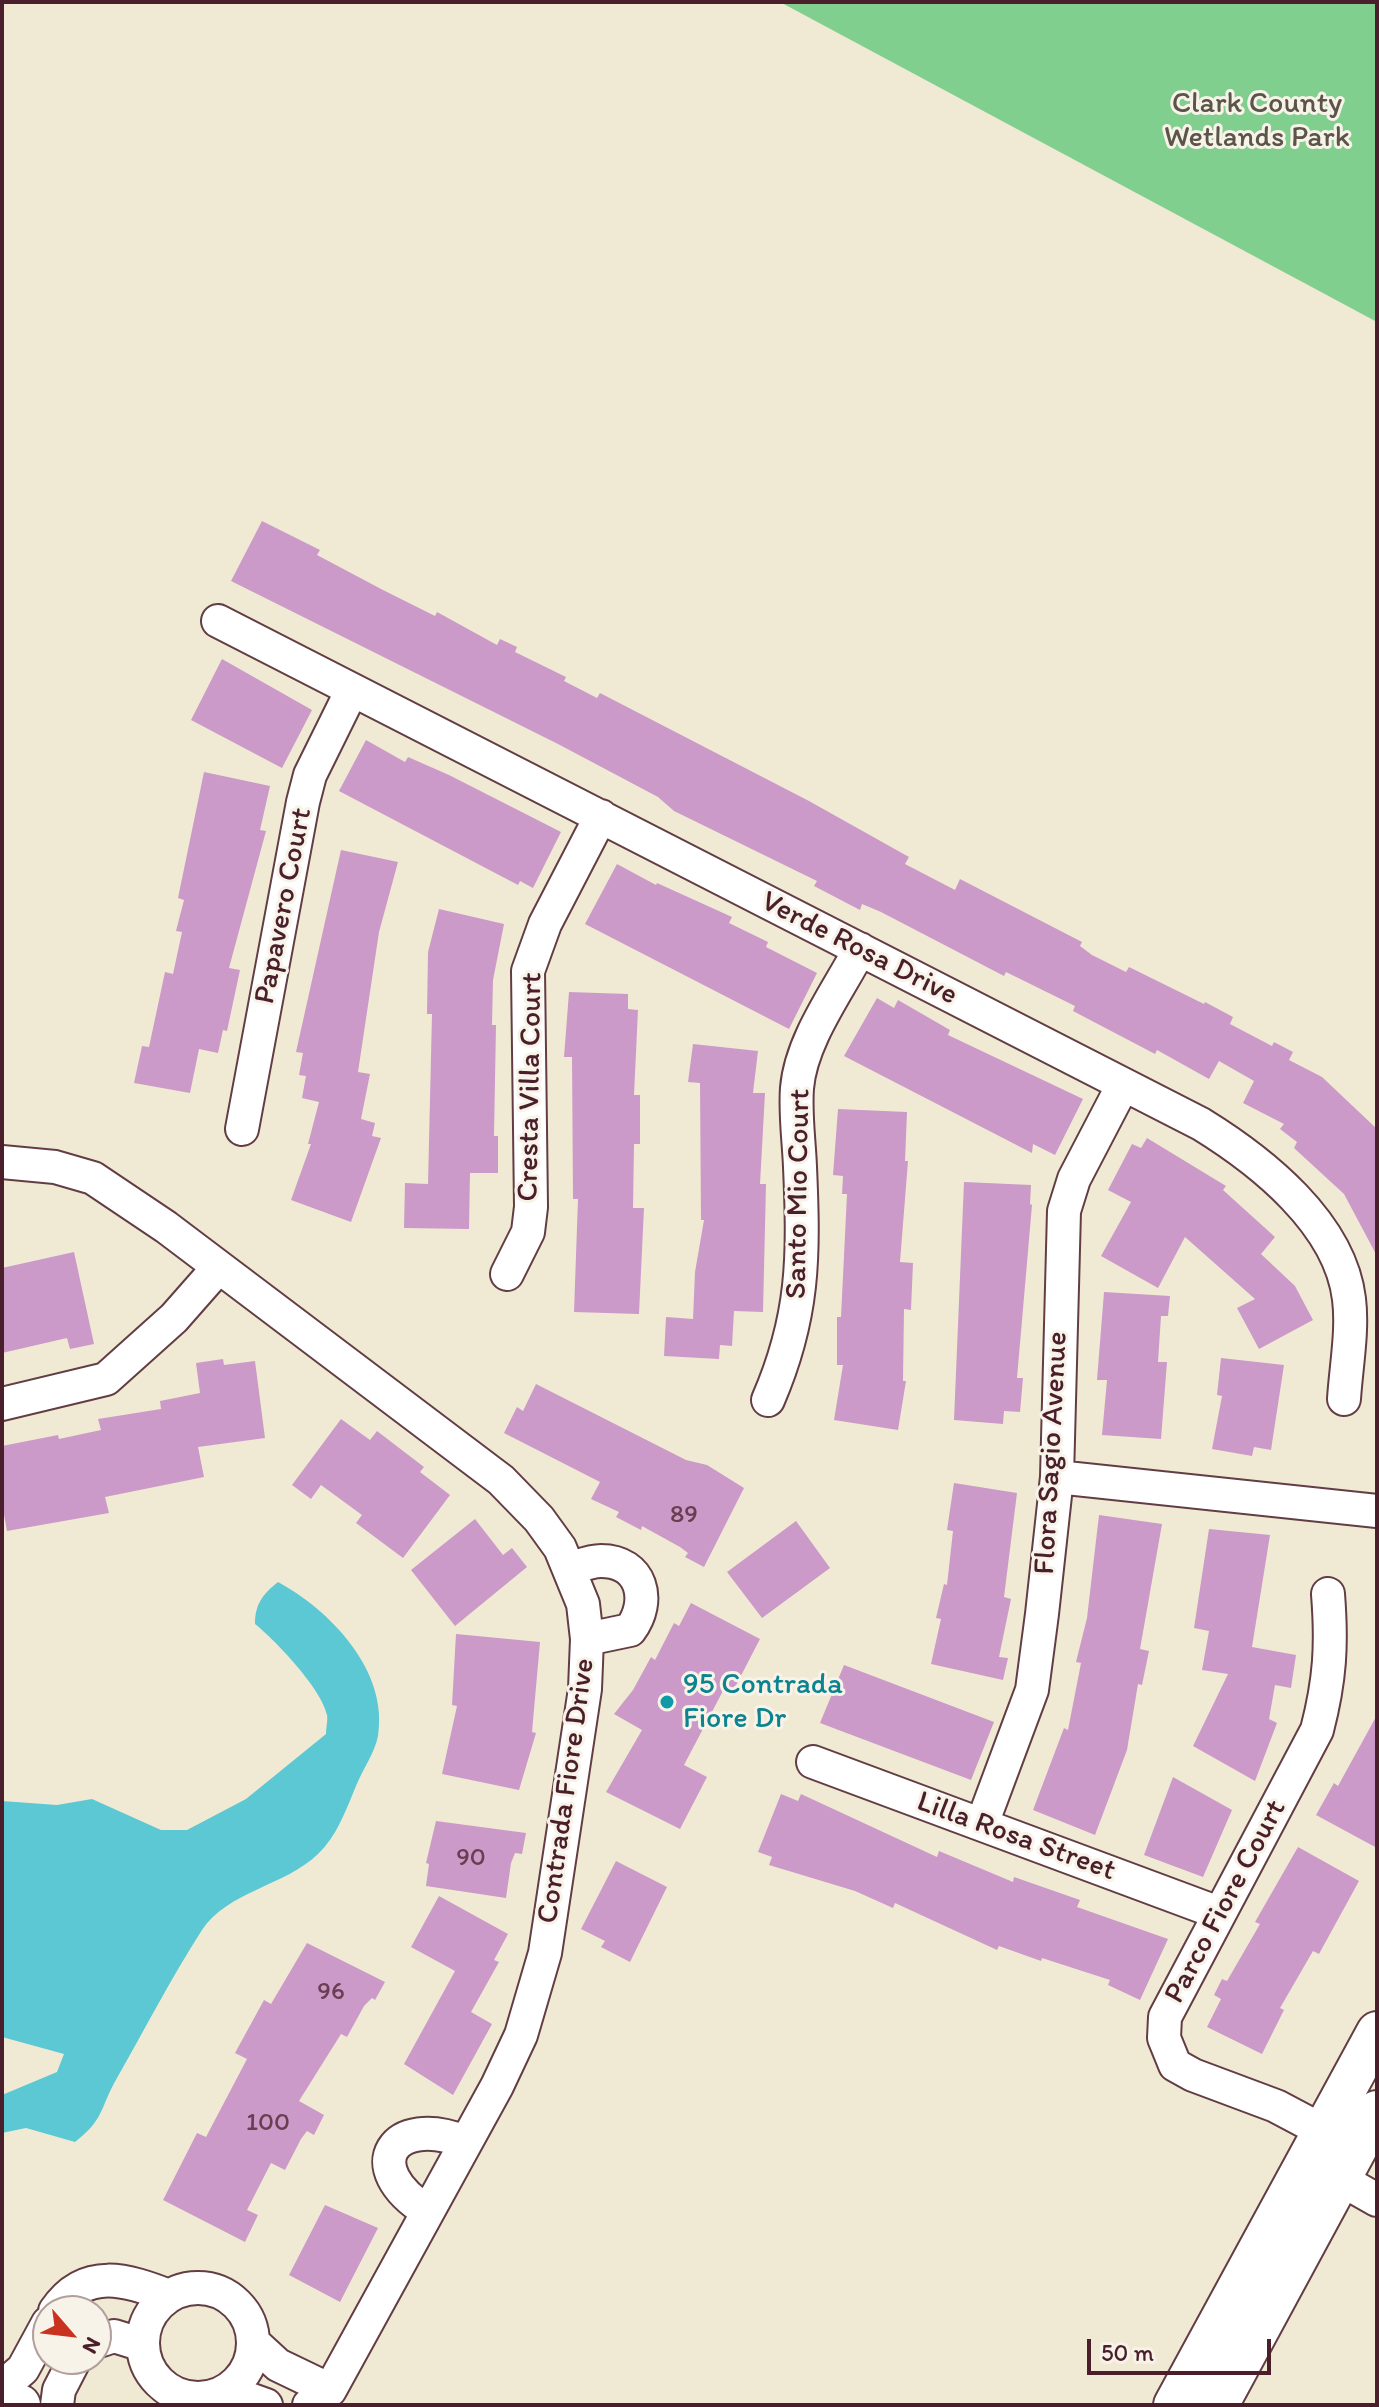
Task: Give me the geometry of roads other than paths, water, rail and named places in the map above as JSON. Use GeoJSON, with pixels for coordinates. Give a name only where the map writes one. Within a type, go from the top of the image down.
{"type":"FeatureCollection","features":[{"type":"Feature","properties":{"kind":"main road"},"geometry":{"type":"LineString","coordinates":[[1218,2405],[1298,2258],[1377,2032]]}},
{"type":"Feature","properties":{"kind":"main road"},"geometry":{"type":"LineString","coordinates":[[1174,2405],[1263,2239],[1332,2154],[1377,2111]]}},
{"type":"Feature","properties":{"kind":"main road"},"geometry":{"type":"LineString","coordinates":[[1263,2239],[1298,2258]]}},
{"type":"Feature","properties":{"kind":"main road"},"geometry":{"type":"LineString","coordinates":[[2,2401],[20,2405]]}},
{"type":"Feature","properties":{"kind":"street","name":"Verde Rosa Drive"},"geometry":{"type":"LineString","coordinates":[[218,621],[1201,1124],[1243,1150],[1278,1180],[1310,1216],[1336,1257],[1349,1299],[1344,1399]]}},
{"type":"Feature","properties":{"kind":"street","name":"Papavero Court"},"geometry":{"type":"LineString","coordinates":[[242,1129],[303,802],[310,775],[352,690]]}},
{"type":"Feature","properties":{"kind":"street","name":"Cresta Villa Court"},"geometry":{"type":"LineString","coordinates":[[507,1274],[528,1232],[531,1207],[528,971],[536,945],[601,816]]}},
{"type":"Feature","properties":{"kind":"street","name":"Santo Mio Court"},"geometry":{"type":"LineString","coordinates":[[768,1400],[787,1356],[801,1295],[802,1218],[797,1087],[810,1043],[860,949]]}},
{"type":"Feature","properties":{"kind":"street","name":"Flora Sagio Avenue"},"geometry":{"type":"LineString","coordinates":[[982,1824],[1032,1690],[1057,1477],[1064,1211],[1074,1179],[1123,1085]]}},
{"type":"Feature","properties":{"kind":"street","name":"Contrada Fiore Drive"},"geometry":{"type":"LineString","coordinates":[[2,1162],[55,1167],[93,1178],[166,1227],[501,1480],[539,1519],[569,1569],[583,1604],[587,1639],[585,1689],[545,1953],[521,2035],[427,2211],[319,2397],[253,2342]]}},
{"type":"Feature","properties":{"kind":"street"},"geometry":{"type":"LineString","coordinates":[[2,1404],[106,1379],[174,1318],[218,1268]]}},
{"type":"Feature","properties":{"kind":"street"},"geometry":{"type":"LineString","coordinates":[[1057,1477],[1377,1511]]}},
{"type":"Feature","properties":{"kind":"street"},"geometry":{"type":"LineString","coordinates":[[569,1569],[593,1562],[618,1564],[637,1579],[644,1593],[639,1618],[630,1630],[587,1639]]}},
{"type":"Feature","properties":{"kind":"street","name":"Parco Fiore Court"},"geometry":{"type":"LineString","coordinates":[[1328,1594],[1332,1641],[1330,1681],[1317,1730],[1165,2017],[1167,2051],[1175,2065],[1193,2075],[1276,2106],[1332,2154],[1377,2200]]}},
{"type":"Feature","properties":{"kind":"street","name":"Lilla Rosa Street"},"geometry":{"type":"LineString","coordinates":[[813,1762],[1219,1913]]}},
{"type":"Feature","properties":{"kind":"street"},"geometry":{"type":"LineString","coordinates":[[427,2211],[408,2199],[390,2178],[390,2156],[400,2141],[413,2133],[445,2134],[465,2142]]}},
{"type":"Feature","properties":{"kind":"street"},"geometry":{"type":"LineString","coordinates":[[76,2295],[86,2284],[124,2278],[169,2296]]}},
{"type":"Feature","properties":{"kind":"street"},"geometry":{"type":"LineString","coordinates":[[197,2288],[225,2295],[245,2314],[253,2342],[246,2370],[227,2391],[199,2399],[171,2392],[151,2372],[143,2345],[150,2317],[169,2296],[197,2288]]}},
{"type":"Feature","properties":{"kind":"street"},"geometry":{"type":"LineString","coordinates":[[112,2337],[143,2345]]}},
{"type":"Feature","properties":{"kind":"street"},"geometry":{"type":"LineString","coordinates":[[2,2387],[23,2369],[32,2354]]}},
{"type":"Feature","properties":{"kind":"street"},"geometry":{"type":"LineString","coordinates":[[57,2405],[59,2390],[67,2375]]}},
{"type":"Feature","properties":{"kind":"street"},"geometry":{"type":"LineString","coordinates":[[227,2391],[266,2405]]}},
{"type":"Feature","properties":{"kind":"water"},"geometry":{"type":"Polygon","coordinates":[[[278,1582],[298,1594],[335,1626],[352,1645],[374,1688],[379,1712],[378,1736],[340,1822],[325,1847],[305,1865],[226,1906],[202,1930],[117,2078],[97,2119],[85,2134],[75,2142],[26,2128],[2,2133],[2,2095],[57,2072],[64,2054],[2,2037],[2,1801],[57,1805],[92,1799],[161,1830],[187,1830],[246,1799],[326,1734],[327,1715],[316,1692],[285,1653],[255,1624],[261,1600],[278,1582]]]}},
{"type":"Feature","properties":{"kind":"place","name":"95 Contrada Fiore Dr"},"geometry":{"type":"Point","coordinates":[667,1702]}},
{"type":"Feature","properties":{"kind":"park label","name":"Clark County Wetlands Park"},"geometry":{"type":"Point","coordinates":[1257,121]}}]}
